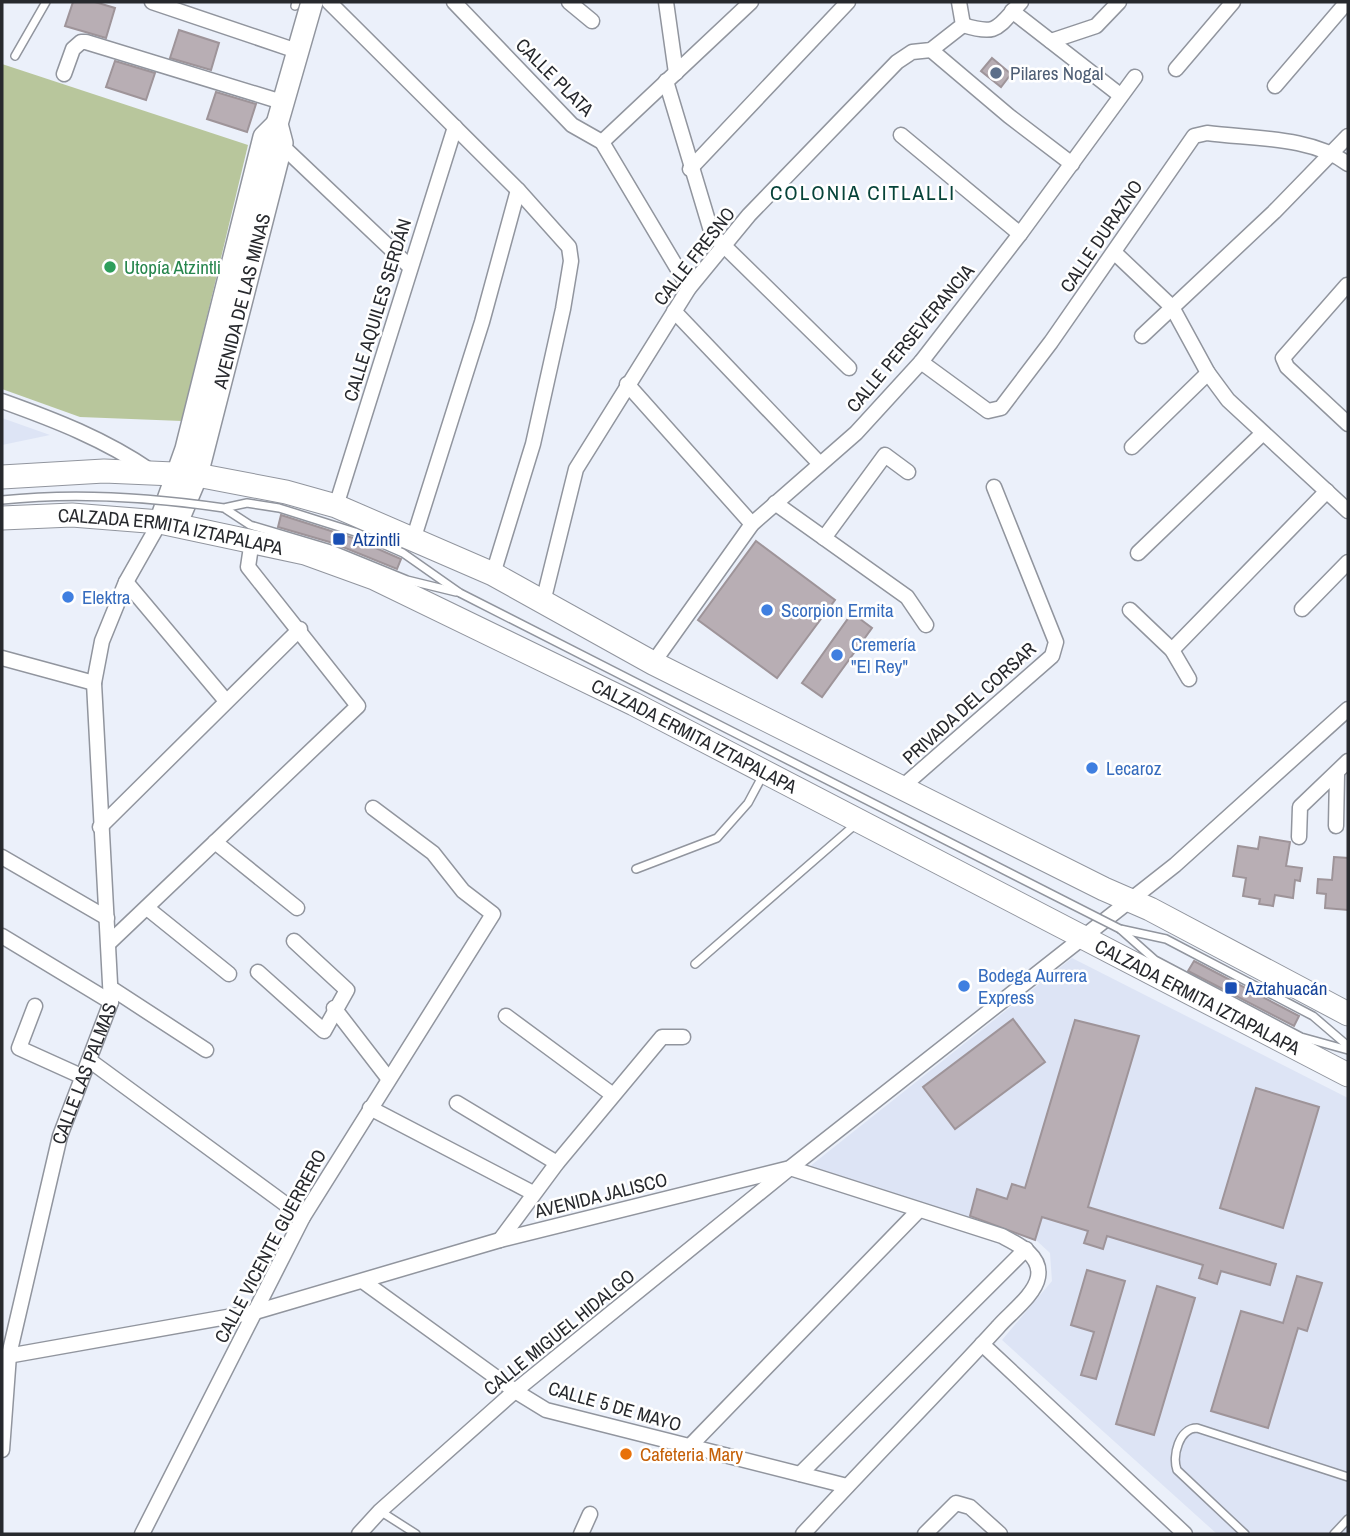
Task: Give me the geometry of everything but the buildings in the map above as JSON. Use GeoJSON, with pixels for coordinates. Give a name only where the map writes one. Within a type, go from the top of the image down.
{"type":"FeatureCollection","features":[{"type":"Feature","properties":{"kind":"main road"},"geometry":{"type":"LineString","coordinates":[[2,477],[104,471],[188,474],[286,492],[337,506],[414,537],[493,574],[653,663],[1129,900],[1348,1014]]}},
{"type":"Feature","properties":{"kind":"main road","name":"CALZADA ERMITA IZTAPALAPA"},"geometry":{"type":"LineString","coordinates":[[2,518],[72,515],[252,540],[306,553],[374,578],[530,652],[765,771],[1348,1075]]}},
{"type":"Feature","properties":{"kind":"street"},"geometry":{"type":"LineString","coordinates":[[152,2],[297,51]]}},
{"type":"Feature","properties":{"kind":"street"},"geometry":{"type":"LineString","coordinates":[[329,2],[518,190],[569,247],[571,261],[564,309],[533,444],[493,574]]}},
{"type":"Feature","properties":{"kind":"street","name":"CALLE PLATA"},"geometry":{"type":"LineString","coordinates":[[454,2],[572,125],[602,142],[689,288]]}},
{"type":"Feature","properties":{"kind":"street"},"geometry":{"type":"LineString","coordinates":[[569,2],[592,21]]}},
{"type":"Feature","properties":{"kind":"street"},"geometry":{"type":"LineString","coordinates":[[666,2],[671,77],[690,169],[712,234],[849,368]]}},
{"type":"Feature","properties":{"kind":"street"},"geometry":{"type":"LineString","coordinates":[[602,142],[751,2]]}},
{"type":"Feature","properties":{"kind":"street"},"geometry":{"type":"LineString","coordinates":[[690,169],[848,2]]}},
{"type":"Feature","properties":{"kind":"street"},"geometry":{"type":"LineString","coordinates":[[959,2],[962,25],[988,33],[997,29],[1017,6],[1051,41],[1120,95]]}},
{"type":"Feature","properties":{"kind":"street"},"geometry":{"type":"LineString","coordinates":[[1051,41],[1096,26],[1119,2]]}},
{"type":"Feature","properties":{"kind":"street"},"geometry":{"type":"LineString","coordinates":[[1176,69],[1233,2]]}},
{"type":"Feature","properties":{"kind":"street"},"geometry":{"type":"LineString","coordinates":[[1275,86],[1347,2]]}},
{"type":"Feature","properties":{"kind":"street","name":"AVENIDA DE LAS MINAS"},"geometry":{"type":"LineString","coordinates":[[188,474],[297,51],[301,3]]}},
{"type":"Feature","properties":{"kind":"street","name":"CALLE FRESNO"},"geometry":{"type":"LineString","coordinates":[[543,602],[576,469],[689,288],[722,246],[897,62],[912,52],[931,50],[962,25]]}},
{"type":"Feature","properties":{"kind":"street"},"geometry":{"type":"LineString","coordinates":[[64,74],[73,48],[86,42],[282,102]]}},
{"type":"Feature","properties":{"kind":"street"},"geometry":{"type":"LineString","coordinates":[[931,50],[1009,116],[1072,164]]}},
{"type":"Feature","properties":{"kind":"street"},"geometry":{"type":"LineString","coordinates":[[901,135],[1020,234],[1135,76]]}},
{"type":"Feature","properties":{"kind":"street","name":"CALLE AQUILES SERDÁN"},"geometry":{"type":"LineString","coordinates":[[337,506],[455,127]]}},
{"type":"Feature","properties":{"kind":"street","name":"CALLE DURAZNO"},"geometry":{"type":"LineString","coordinates":[[921,362],[982,407],[995,411],[1001,408],[1052,342],[1115,253],[1185,144],[1194,136],[1206,133],[1332,152],[1348,164]]}},
{"type":"Feature","properties":{"kind":"street"},"geometry":{"type":"LineString","coordinates":[[274,135],[410,267]]}},
{"type":"Feature","properties":{"kind":"street"},"geometry":{"type":"LineString","coordinates":[[1142,336],[1348,136]]}},
{"type":"Feature","properties":{"kind":"street"},"geometry":{"type":"LineString","coordinates":[[414,537],[482,322],[518,190]]}},
{"type":"Feature","properties":{"kind":"street","name":"CALLE PERSEVERANCIA"},"geometry":{"type":"LineString","coordinates":[[653,663],[752,524],[856,433],[921,362],[1020,234]]}},
{"type":"Feature","properties":{"kind":"street"},"geometry":{"type":"LineString","coordinates":[[1115,253],[1172,307],[1208,373],[1228,400],[1348,511]]}},
{"type":"Feature","properties":{"kind":"street"},"geometry":{"type":"LineString","coordinates":[[1347,285],[1283,358],[1287,368],[1348,424]]}},
{"type":"Feature","properties":{"kind":"street"},"geometry":{"type":"LineString","coordinates":[[674,311],[820,464]]}},
{"type":"Feature","properties":{"kind":"street"},"geometry":{"type":"LineString","coordinates":[[1132,447],[1208,373]]}},
{"type":"Feature","properties":{"kind":"street"},"geometry":{"type":"LineString","coordinates":[[627,384],[752,524]]}},
{"type":"Feature","properties":{"kind":"street"},"geometry":{"type":"LineString","coordinates":[[2,401],[77,428],[118,449],[152,472]]}},
{"type":"Feature","properties":{"kind":"street"},"geometry":{"type":"LineString","coordinates":[[1138,553],[1263,433]]}},
{"type":"Feature","properties":{"kind":"street"},"geometry":{"type":"LineString","coordinates":[[824,538],[885,455],[908,471]]}},
{"type":"Feature","properties":{"kind":"street","name":"CALLE LAS PALMAS"},"geometry":{"type":"LineString","coordinates":[[2,1450],[6,1356],[60,1136],[111,995],[94,683],[102,641],[126,582],[163,528],[188,474]]}},
{"type":"Feature","properties":{"kind":"street","name":"PRIVADA DEL CORSAR"},"geometry":{"type":"LineString","coordinates":[[901,788],[1052,656],[1056,642],[994,487]]}},
{"type":"Feature","properties":{"kind":"street"},"geometry":{"type":"LineString","coordinates":[[1172,650],[1327,491]]}},
{"type":"Feature","properties":{"kind":"street"},"geometry":{"type":"LineString","coordinates":[[775,503],[907,597],[926,625]]}},
{"type":"Feature","properties":{"kind":"street"},"geometry":{"type":"LineString","coordinates":[[110,942],[358,706],[300,629],[248,567],[252,540]]}},
{"type":"Feature","properties":{"kind":"street"},"geometry":{"type":"LineString","coordinates":[[1302,609],[1348,562]]}},
{"type":"Feature","properties":{"kind":"street"},"geometry":{"type":"LineString","coordinates":[[126,582],[226,701]]}},
{"type":"Feature","properties":{"kind":"street"},"geometry":{"type":"LineString","coordinates":[[1130,610],[1172,650],[1189,679]]}},
{"type":"Feature","properties":{"kind":"street"},"geometry":{"type":"LineString","coordinates":[[100,827],[300,629]]}},
{"type":"Feature","properties":{"kind":"street"},"geometry":{"type":"LineString","coordinates":[[2,658],[94,683]]}},
{"type":"Feature","properties":{"kind":"street","name":"AVENIDA JALISCO"},"geometry":{"type":"LineString","coordinates":[[6,1356],[255,1312],[500,1240],[790,1168],[1175,865],[1348,709]]}},
{"type":"Feature","properties":{"kind":"street"},"geometry":{"type":"LineString","coordinates":[[1299,837],[1300,807],[1348,761]]}},
{"type":"Feature","properties":{"kind":"street"},"geometry":{"type":"LineString","coordinates":[[1336,826],[1337,774]]}},
{"type":"Feature","properties":{"kind":"street","name":"CALLE VICENTE GUERRERO"},"geometry":{"type":"LineString","coordinates":[[142,1534],[303,1217],[494,914],[463,891],[433,853],[373,808]]}},
{"type":"Feature","properties":{"kind":"street"},"geometry":{"type":"LineString","coordinates":[[215,842],[297,908]]}},
{"type":"Feature","properties":{"kind":"street"},"geometry":{"type":"LineString","coordinates":[[2,857],[107,918]]}},
{"type":"Feature","properties":{"kind":"street"},"geometry":{"type":"LineString","coordinates":[[147,908],[229,974]]}},
{"type":"Feature","properties":{"kind":"street"},"geometry":{"type":"LineString","coordinates":[[2,936],[206,1050]]}},
{"type":"Feature","properties":{"kind":"street"},"geometry":{"type":"LineString","coordinates":[[258,972],[324,1031],[346,990],[294,941]]}},
{"type":"Feature","properties":{"kind":"street"},"geometry":{"type":"LineString","coordinates":[[35,1006],[19,1048],[81,1076]]}},
{"type":"Feature","properties":{"kind":"street"},"geometry":{"type":"LineString","coordinates":[[334,1008],[388,1079]]}},
{"type":"Feature","properties":{"kind":"street"},"geometry":{"type":"LineString","coordinates":[[506,1016],[614,1094]]}},
{"type":"Feature","properties":{"kind":"street"},"geometry":{"type":"LineString","coordinates":[[500,1240],[533,1193],[662,1037],[683,1037]]}},
{"type":"Feature","properties":{"kind":"street"},"geometry":{"type":"LineString","coordinates":[[89,1060],[303,1217]]}},
{"type":"Feature","properties":{"kind":"street"},"geometry":{"type":"LineString","coordinates":[[457,1103],[557,1163]]}},
{"type":"Feature","properties":{"kind":"street"},"geometry":{"type":"LineString","coordinates":[[370,1108],[533,1193]]}},
{"type":"Feature","properties":{"kind":"street"},"geometry":{"type":"LineString","coordinates":[[790,1168],[1002,1236],[1026,1249],[1036,1263],[1038,1278],[1029,1293],[803,1534]]}},
{"type":"Feature","properties":{"kind":"street","name":"CALLE MIGUEL HIDALGO"},"geometry":{"type":"LineString","coordinates":[[359,1534],[380,1511],[515,1391],[790,1168]]}},
{"type":"Feature","properties":{"kind":"street"},"geometry":{"type":"LineString","coordinates":[[689,1447],[919,1210]]}},
{"type":"Feature","properties":{"kind":"street"},"geometry":{"type":"LineString","coordinates":[[800,1474],[1026,1249]]}},
{"type":"Feature","properties":{"kind":"street","name":"CALLE 5 DE MAYO"},"geometry":{"type":"LineString","coordinates":[[364,1282],[515,1391],[546,1410],[847,1486]]}},
{"type":"Feature","properties":{"kind":"street"},"geometry":{"type":"LineString","coordinates":[[982,1344],[1185,1534]]}},
{"type":"Feature","properties":{"kind":"street"},"geometry":{"type":"LineString","coordinates":[[925,1534],[951,1505],[964,1504],[1000,1534]]}},
{"type":"Feature","properties":{"kind":"street"},"geometry":{"type":"LineString","coordinates":[[581,1534],[590,1514]]}},
{"type":"Feature","properties":{"kind":"lane"},"geometry":{"type":"LineString","coordinates":[[15,56],[46,2]]}},
{"type":"Feature","properties":{"kind":"lane"},"geometry":{"type":"LineString","coordinates":[[2,500],[76,496],[153,498],[223,508],[247,503],[279,508],[355,532],[403,553],[460,593],[1120,929],[1166,940],[1313,1016],[1348,1048]]}},
{"type":"Feature","properties":{"kind":"lane"},"geometry":{"type":"LineString","coordinates":[[223,508],[250,525],[331,549],[407,580],[460,593]]}},
{"type":"Feature","properties":{"kind":"lane"},"geometry":{"type":"LineString","coordinates":[[636,869],[717,838],[748,803],[765,771]]}},
{"type":"Feature","properties":{"kind":"lane"},"geometry":{"type":"LineString","coordinates":[[695,964],[860,820]]}},
{"type":"Feature","properties":{"kind":"lane"},"geometry":{"type":"LineString","coordinates":[[1120,929],[1155,960],[1301,1037],[1348,1048]]}},
{"type":"Feature","properties":{"kind":"lane"},"geometry":{"type":"LineString","coordinates":[[1245,1534],[1177,1470],[1174,1462],[1181,1437],[1188,1429],[1197,1428],[1348,1477]]}},
{"type":"Feature","properties":{"kind":"lane"},"geometry":{"type":"LineString","coordinates":[[380,1511],[416,1534]]}},
{"type":"Feature","properties":{"kind":"lane"},"geometry":{"type":"LineString","coordinates":[[1334,1534],[1348,1519]]}},
{"type":"Feature","properties":{"kind":"shaded area"},"geometry":{"type":"Polygon","coordinates":[[[2,418],[50,435],[2,445],[2,418]]]}},
{"type":"Feature","properties":{"kind":"shaded area"},"geometry":{"type":"Polygon","coordinates":[[[1072,958],[1348,1098],[1348,1534],[1217,1534],[1002,1340],[1052,1281],[1050,1253],[1037,1241],[809,1167],[1072,958]]]}},
{"type":"Feature","properties":{"kind":"green space","name":"Utopía Atzintli"},"geometry":{"type":"Polygon","coordinates":[[[2,64],[248,145],[182,421],[80,417],[2,389],[2,64]]]}},
{"type":"Feature","properties":{"kind":"place","name":"Pilares Nogal"},"geometry":{"type":"Point","coordinates":[996,73]}},
{"type":"Feature","properties":{"kind":"place","name":"Utopía Atzintli"},"geometry":{"type":"Point","coordinates":[110,267]}},
{"type":"Feature","properties":{"kind":"place","name":"Atzintli"},"geometry":{"type":"Point","coordinates":[339,539]}},
{"type":"Feature","properties":{"kind":"place","name":"Elektra"},"geometry":{"type":"Point","coordinates":[68,597]}},
{"type":"Feature","properties":{"kind":"place","name":"Scorpion Ermita"},"geometry":{"type":"Point","coordinates":[767,610]}},
{"type":"Feature","properties":{"kind":"place","name":"Cremería \"El Rey\""},"geometry":{"type":"Point","coordinates":[837,655]}},
{"type":"Feature","properties":{"kind":"place","name":"Lecaroz"},"geometry":{"type":"Point","coordinates":[1092,768]}},
{"type":"Feature","properties":{"kind":"place","name":"Bodega Aurrera Express"},"geometry":{"type":"Point","coordinates":[964,986]}},
{"type":"Feature","properties":{"kind":"place","name":"Aztahuacán"},"geometry":{"type":"Point","coordinates":[1231,988]}},
{"type":"Feature","properties":{"kind":"place","name":"Cafeteria Mary"},"geometry":{"type":"Point","coordinates":[626,1454]}},
{"type":"Feature","properties":{"kind":"district","name":"COLONIA CITLALLI"},"geometry":{"type":"Point","coordinates":[863,193]}}]}
